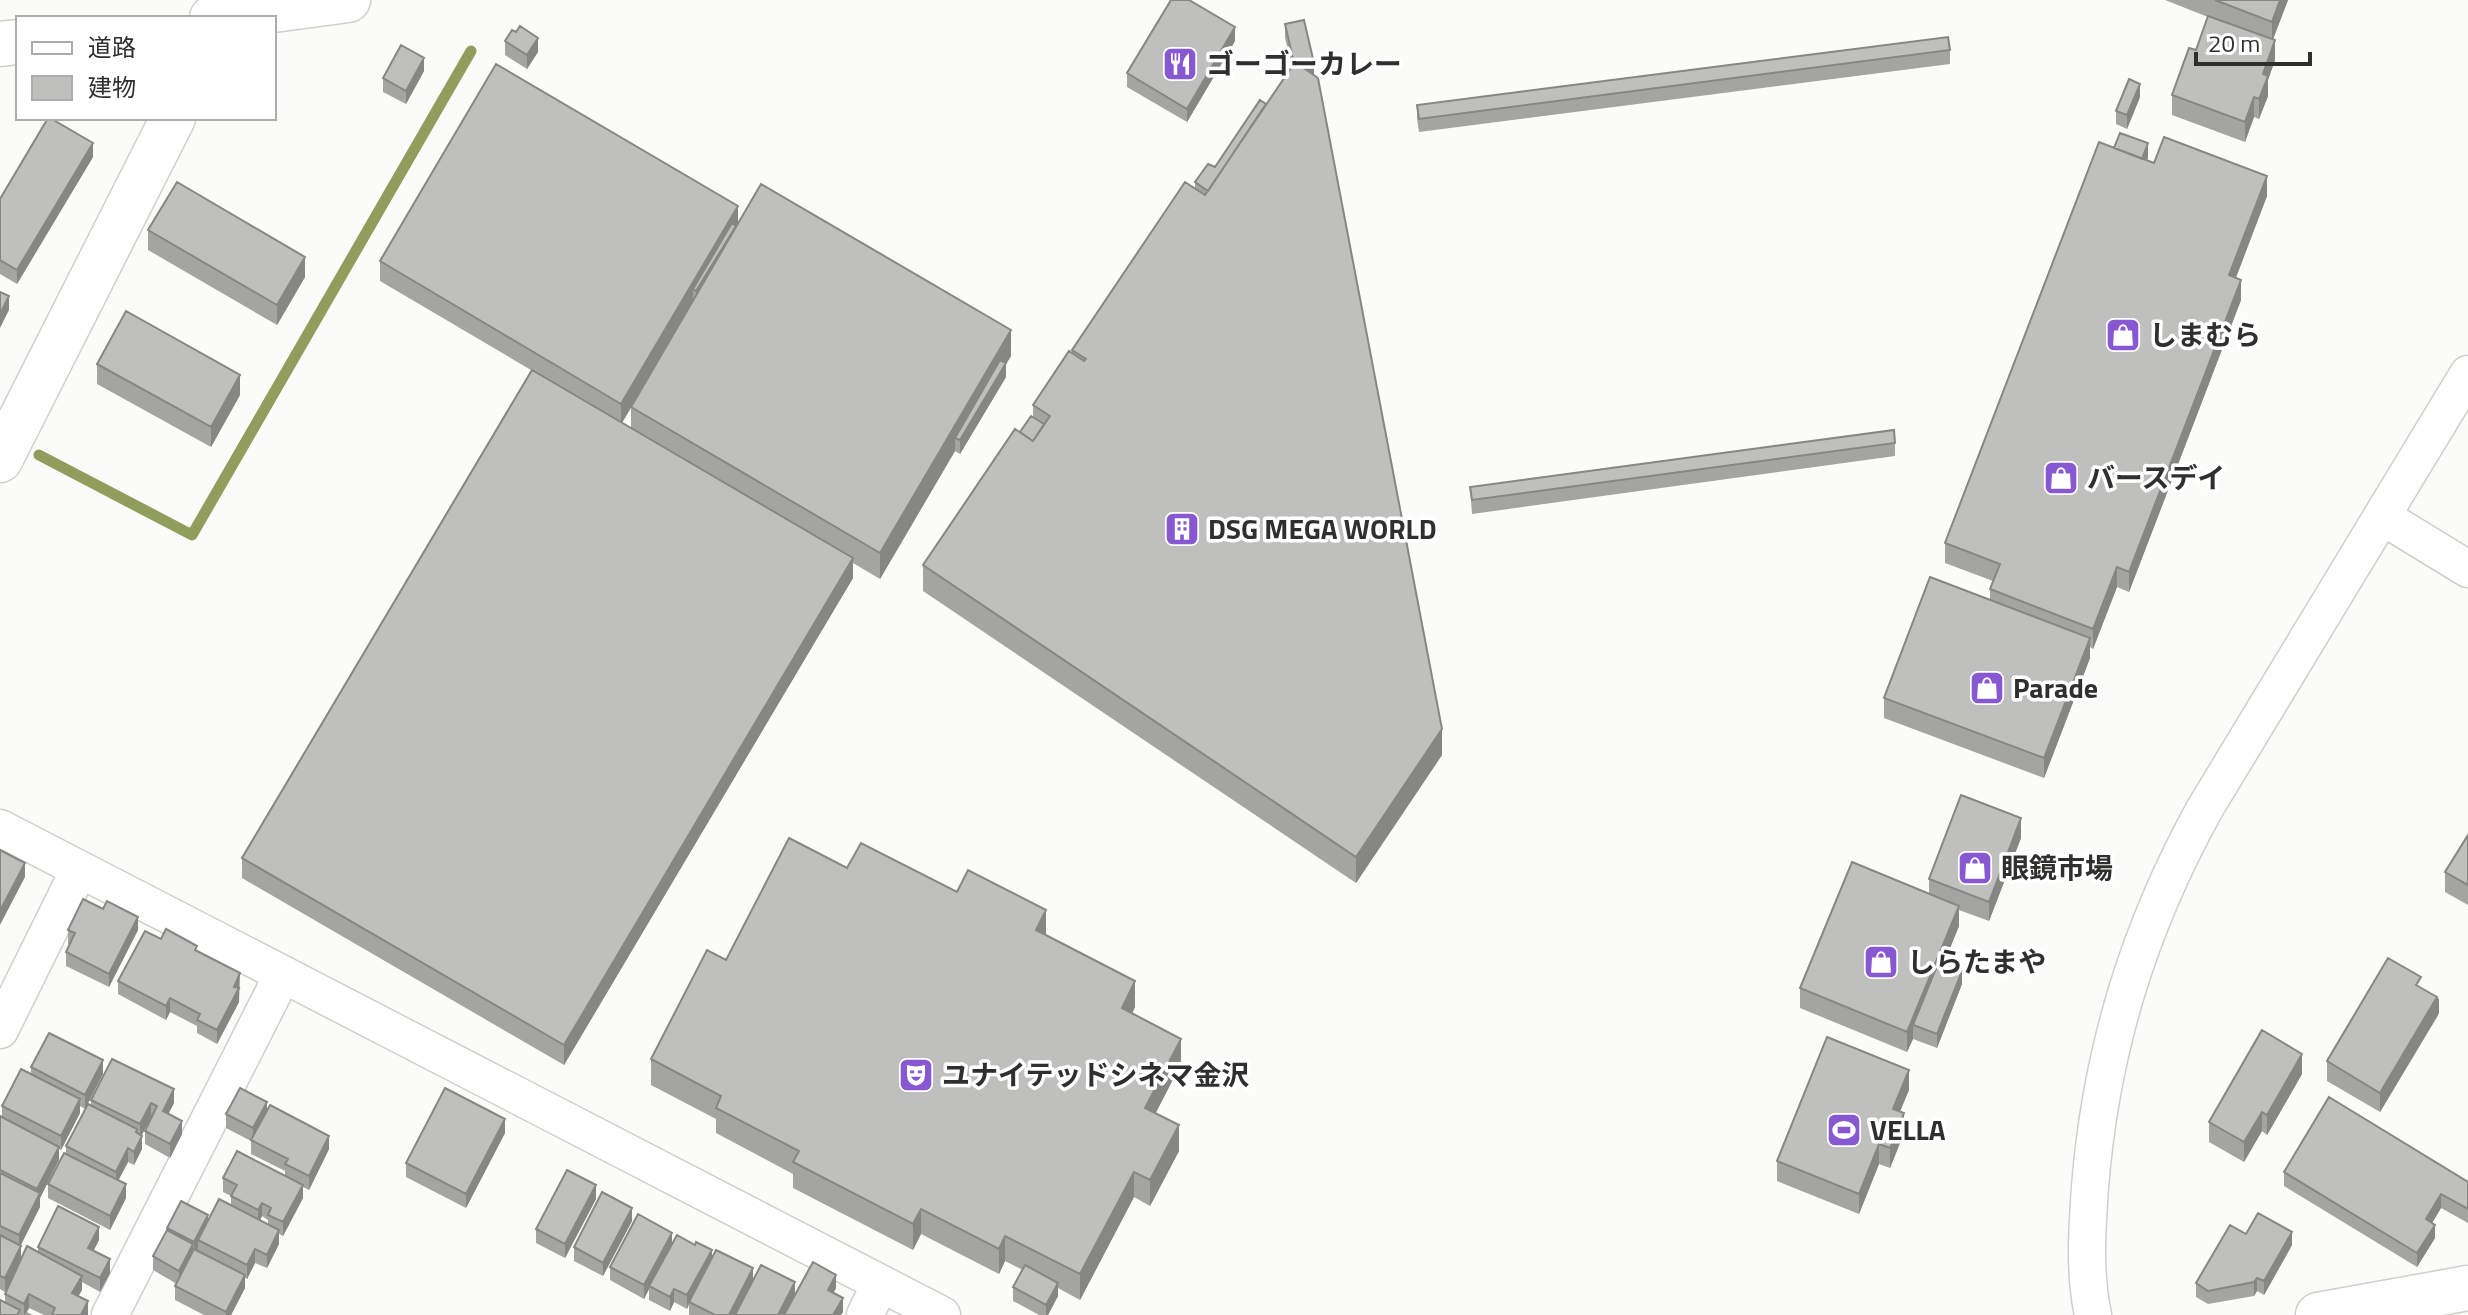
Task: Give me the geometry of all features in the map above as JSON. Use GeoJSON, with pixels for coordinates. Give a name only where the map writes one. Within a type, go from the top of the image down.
{"type":"FeatureCollection","features":[{"type":"Feature","properties":{"kind":"street"},"geometry":{"type":"LineString","coordinates":[[227,16],[348,0]]}},
{"type":"Feature","properties":{"kind":"street"},"geometry":{"type":"LineString","coordinates":[[0,460],[172,120]]}},
{"type":"Feature","properties":{"kind":"street"},"geometry":{"type":"LineString","coordinates":[[2093,1315],[2089,1297],[2086,1235],[2099,1097],[2116,1023],[2151,920],[2176,860],[2204,810],[2468,374]]}},
{"type":"Feature","properties":{"kind":"street"},"geometry":{"type":"LineString","coordinates":[[2383,517],[2468,569]]}},
{"type":"Feature","properties":{"kind":"street"},"geometry":{"type":"LineString","coordinates":[[0,828],[283,974],[872,1300],[942,1315]]}},
{"type":"Feature","properties":{"kind":"street"},"geometry":{"type":"LineString","coordinates":[[0,1030],[79,870]]}},
{"type":"Feature","properties":{"kind":"street"},"geometry":{"type":"LineString","coordinates":[[110,1315],[283,974]]}},
{"type":"Feature","properties":{"kind":"street"},"geometry":{"type":"LineString","coordinates":[[2318,1315],[2468,1288]]}},
{"type":"Feature","properties":{"kind":"building"},"geometry":{"type":"Polygon","coordinates":[[[1171,0],[1189,0],[1235,27],[1187,109],[1127,73],[1171,0]]]}},
{"type":"Feature","properties":{"kind":"building"},"geometry":{"type":"Polygon","coordinates":[[[2215,0],[2280,0],[2272,22],[2215,0]]]}},
{"type":"Feature","properties":{"kind":"building"},"geometry":{"type":"Polygon","coordinates":[[[2208,16],[2275,40],[2263,74],[2268,76],[2259,99],[2254,97],[2245,122],[2172,95],[2189,48],[2196,50],[2208,16]]]}},
{"type":"Feature","properties":{"kind":"building"},"geometry":{"type":"Polygon","coordinates":[[[1304,20],[1314,63],[1300,66],[1294,63],[1285,24],[1304,20]]]}},
{"type":"Feature","properties":{"kind":"building"},"geometry":{"type":"Polygon","coordinates":[[[520,26],[538,38],[527,55],[505,41],[512,30],[516,32],[520,26]]]}},
{"type":"Feature","properties":{"kind":"building"},"geometry":{"type":"Polygon","coordinates":[[[1948,37],[1950,50],[1419,119],[1417,105],[1948,37]]]}},
{"type":"Feature","properties":{"kind":"building"},"geometry":{"type":"Polygon","coordinates":[[[401,45],[424,58],[406,91],[383,78],[401,45]]]}},
{"type":"Feature","properties":{"kind":"building","name":"DSG MEGA WORLD"},"geometry":{"type":"Polygon","coordinates":[[[1295,62],[1318,78],[1442,729],[1356,857],[923,565],[1015,429],[1033,441],[1050,416],[1033,405],[1069,351],[1084,361],[1086,359],[1072,350],[1185,182],[1205,195],[1295,62]]]}},
{"type":"Feature","properties":{"kind":"building"},"geometry":{"type":"Polygon","coordinates":[[[496,64],[738,206],[621,404],[380,261],[496,64]]]}},
{"type":"Feature","properties":{"kind":"building"},"geometry":{"type":"Polygon","coordinates":[[[2129,79],[2140,84],[2127,115],[2116,111],[2129,79]]]}},
{"type":"Feature","properties":{"kind":"building"},"geometry":{"type":"Polygon","coordinates":[[[1260,100],[1266,104],[1208,191],[1195,182],[1208,164],[1215,167],[1260,100]]]}},
{"type":"Feature","properties":{"kind":"building"},"geometry":{"type":"Polygon","coordinates":[[[47,120],[53,120],[93,143],[17,270],[0,260],[0,199],[47,120]]]}},
{"type":"Feature","properties":{"kind":"building"},"geometry":{"type":"Polygon","coordinates":[[[2120,133],[2148,143],[2142,159],[2114,148],[2120,133]]]}},
{"type":"Feature","properties":{"kind":"building"},"geometry":{"type":"Polygon","coordinates":[[[2164,137],[2267,176],[2229,275],[2241,280],[2129,572],[2117,567],[2093,629],[1990,589],[2000,564],[1945,543],[2099,142],[2154,163],[2164,137]]]}},
{"type":"Feature","properties":{"kind":"building"},"geometry":{"type":"Polygon","coordinates":[[[177,182],[305,257],[277,305],[148,230],[177,182]]]}},
{"type":"Feature","properties":{"kind":"building"},"geometry":{"type":"Polygon","coordinates":[[[761,184],[1011,330],[880,553],[631,407],[761,184]]]}},
{"type":"Feature","properties":{"kind":"building"},"geometry":{"type":"Polygon","coordinates":[[[732,223],[736,226],[696,291],[693,289],[732,223]]]}},
{"type":"Feature","properties":{"kind":"building"},"geometry":{"type":"Polygon","coordinates":[[[0,292],[9,296],[0,314],[0,292]]]}},
{"type":"Feature","properties":{"kind":"building"},"geometry":{"type":"Polygon","coordinates":[[[126,311],[240,375],[211,427],[97,364],[126,311]]]}},
{"type":"Feature","properties":{"kind":"building"},"geometry":{"type":"Polygon","coordinates":[[[1000,360],[1006,363],[960,440],[955,438],[1000,360]]]}},
{"type":"Feature","properties":{"kind":"building"},"geometry":{"type":"Polygon","coordinates":[[[532,370],[853,558],[564,1045],[242,858],[532,370]]]}},
{"type":"Feature","properties":{"kind":"building"},"geometry":{"type":"Polygon","coordinates":[[[1031,416],[1044,424],[1033,441],[1020,432],[1031,416]]]}},
{"type":"Feature","properties":{"kind":"building"},"geometry":{"type":"Polygon","coordinates":[[[1894,430],[1895,443],[1472,500],[1470,487],[1894,430]]]}},
{"type":"Feature","properties":{"kind":"building"},"geometry":{"type":"Polygon","coordinates":[[[1930,577],[2090,638],[2044,758],[1884,698],[1930,577]]]}},
{"type":"Feature","properties":{"kind":"building"},"geometry":{"type":"Polygon","coordinates":[[[1961,795],[2021,818],[1989,902],[1929,879],[1961,795]]]}},
{"type":"Feature","properties":{"kind":"building"},"geometry":{"type":"Polygon","coordinates":[[[2468,835],[2468,885],[2445,872],[2468,835]]]}},
{"type":"Feature","properties":{"kind":"building","name":"ユナイテッドシネマ金沢"},"geometry":{"type":"Polygon","coordinates":[[[789,838],[847,868],[861,843],[957,892],[968,870],[1046,910],[1036,930],[1135,981],[1122,1008],[1181,1039],[1145,1108],[1179,1125],[1150,1180],[1134,1172],[1080,1274],[1005,1236],[999,1249],[921,1209],[913,1224],[793,1162],[799,1151],[716,1108],[721,1096],[651,1059],[707,950],[726,960],[789,838]]]}},
{"type":"Feature","properties":{"kind":"building"},"geometry":{"type":"Polygon","coordinates":[[[0,850],[25,863],[0,911],[0,850]]]}},
{"type":"Feature","properties":{"kind":"building"},"geometry":{"type":"Polygon","coordinates":[[[1852,862],[1959,906],[1907,1032],[1800,988],[1852,862]]]}},
{"type":"Feature","properties":{"kind":"building"},"geometry":{"type":"Polygon","coordinates":[[[83,899],[103,909],[107,901],[138,917],[109,974],[66,952],[75,933],[68,930],[83,899]]]}},
{"type":"Feature","properties":{"kind":"building"},"geometry":{"type":"Polygon","coordinates":[[[166,929],[197,946],[195,950],[240,973],[234,987],[239,988],[217,1030],[197,1020],[200,1014],[170,998],[166,1006],[118,981],[145,931],[161,939],[166,929]]]}},
{"type":"Feature","properties":{"kind":"building"},"geometry":{"type":"Polygon","coordinates":[[[2388,958],[2421,977],[2416,985],[2437,997],[2380,1093],[2327,1061],[2388,958]]]}},
{"type":"Feature","properties":{"kind":"building"},"geometry":{"type":"Polygon","coordinates":[[[1939,961],[1962,971],[1937,1034],[1913,1025],[1939,961]]]}},
{"type":"Feature","properties":{"kind":"building"},"geometry":{"type":"Polygon","coordinates":[[[2262,1030],[2302,1054],[2267,1115],[2262,1112],[2244,1142],[2209,1122],[2262,1030]]]}},
{"type":"Feature","properties":{"kind":"building"},"geometry":{"type":"Polygon","coordinates":[[[49,1033],[103,1060],[85,1095],[31,1067],[49,1033]]]}},
{"type":"Feature","properties":{"kind":"building"},"geometry":{"type":"Polygon","coordinates":[[[1827,1037],[1909,1070],[1893,1109],[1904,1113],[1890,1148],[1879,1144],[1859,1194],[1777,1161],[1827,1037]]]}},
{"type":"Feature","properties":{"kind":"building"},"geometry":{"type":"Polygon","coordinates":[[[112,1059],[174,1089],[163,1111],[182,1121],[170,1144],[145,1131],[157,1106],[151,1103],[140,1124],[91,1100],[112,1059]]]}},
{"type":"Feature","properties":{"kind":"building"},"geometry":{"type":"Polygon","coordinates":[[[21,1069],[80,1099],[61,1136],[2,1106],[21,1069]]]}},
{"type":"Feature","properties":{"kind":"building"},"geometry":{"type":"Polygon","coordinates":[[[240,1088],[267,1102],[253,1128],[226,1114],[240,1088]]]}},
{"type":"Feature","properties":{"kind":"building"},"geometry":{"type":"Polygon","coordinates":[[[445,1088],[505,1119],[466,1194],[406,1163],[445,1088]]]}},
{"type":"Feature","properties":{"kind":"building"},"geometry":{"type":"Polygon","coordinates":[[[2329,1097],[2468,1182],[2468,1209],[2441,1194],[2426,1219],[2435,1225],[2417,1253],[2284,1172],[2329,1097]]]}},
{"type":"Feature","properties":{"kind":"building"},"geometry":{"type":"Polygon","coordinates":[[[88,1104],[137,1129],[136,1132],[142,1136],[134,1152],[128,1148],[116,1172],[66,1146],[88,1104]]]}},
{"type":"Feature","properties":{"kind":"building"},"geometry":{"type":"Polygon","coordinates":[[[270,1105],[329,1136],[309,1176],[285,1164],[288,1159],[251,1140],[270,1105]]]}},
{"type":"Feature","properties":{"kind":"building"},"geometry":{"type":"Polygon","coordinates":[[[0,1116],[59,1147],[37,1189],[0,1170],[0,1116]]]}},
{"type":"Feature","properties":{"kind":"building"},"geometry":{"type":"Polygon","coordinates":[[[237,1151],[303,1185],[283,1222],[268,1215],[271,1208],[262,1203],[258,1210],[231,1196],[237,1185],[223,1178],[237,1151]]]}},
{"type":"Feature","properties":{"kind":"building"},"geometry":{"type":"Polygon","coordinates":[[[64,1153],[126,1184],[110,1216],[48,1184],[64,1153]]]}},
{"type":"Feature","properties":{"kind":"building"},"geometry":{"type":"Polygon","coordinates":[[[567,1170],[596,1185],[565,1244],[536,1229],[567,1170]]]}},
{"type":"Feature","properties":{"kind":"building"},"geometry":{"type":"Polygon","coordinates":[[[0,1173],[40,1193],[19,1235],[0,1226],[0,1173]]]}},
{"type":"Feature","properties":{"kind":"building"},"geometry":{"type":"Polygon","coordinates":[[[602,1192],[632,1208],[603,1263],[574,1247],[602,1192]]]}},
{"type":"Feature","properties":{"kind":"building"},"geometry":{"type":"Polygon","coordinates":[[[219,1199],[279,1230],[267,1255],[255,1249],[247,1265],[198,1240],[219,1199]]]}},
{"type":"Feature","properties":{"kind":"building"},"geometry":{"type":"Polygon","coordinates":[[[181,1201],[208,1215],[194,1242],[167,1228],[181,1201]]]}},
{"type":"Feature","properties":{"kind":"building"},"geometry":{"type":"Polygon","coordinates":[[[58,1206],[99,1227],[88,1248],[110,1259],[100,1278],[38,1247],[58,1206]]]}},
{"type":"Feature","properties":{"kind":"building"},"geometry":{"type":"Polygon","coordinates":[[[2258,1213],[2292,1232],[2264,1281],[2257,1278],[2254,1282],[2208,1291],[2196,1283],[2230,1225],[2246,1234],[2258,1213]]]}},
{"type":"Feature","properties":{"kind":"building"},"geometry":{"type":"Polygon","coordinates":[[[638,1214],[672,1233],[644,1285],[610,1267],[638,1214]]]}},
{"type":"Feature","properties":{"kind":"building"},"geometry":{"type":"Polygon","coordinates":[[[167,1230],[193,1244],[179,1271],[153,1256],[167,1230]]]}},
{"type":"Feature","properties":{"kind":"building"},"geometry":{"type":"Polygon","coordinates":[[[0,1235],[21,1246],[5,1278],[0,1276],[0,1235]]]}},
{"type":"Feature","properties":{"kind":"building"},"geometry":{"type":"Polygon","coordinates":[[[677,1235],[712,1250],[687,1295],[674,1289],[670,1297],[649,1286],[677,1235]]]}},
{"type":"Feature","properties":{"kind":"building"},"geometry":{"type":"Polygon","coordinates":[[[27,1246],[82,1276],[72,1293],[88,1301],[81,1315],[52,1315],[55,1308],[29,1294],[24,1304],[5,1294],[27,1246]]]}},
{"type":"Feature","properties":{"kind":"building"},"geometry":{"type":"Polygon","coordinates":[[[194,1249],[245,1275],[226,1312],[175,1286],[194,1249]]]}},
{"type":"Feature","properties":{"kind":"building"},"geometry":{"type":"Polygon","coordinates":[[[716,1250],[753,1268],[729,1315],[715,1315],[689,1302],[716,1250]]]}},
{"type":"Feature","properties":{"kind":"building"},"geometry":{"type":"Polygon","coordinates":[[[813,1262],[836,1275],[828,1290],[843,1298],[833,1315],[784,1315],[813,1262]]]}},
{"type":"Feature","properties":{"kind":"building"},"geometry":{"type":"Polygon","coordinates":[[[761,1265],[795,1282],[778,1315],[735,1315],[761,1265]]]}},
{"type":"Feature","properties":{"kind":"building"},"geometry":{"type":"Polygon","coordinates":[[[1025,1265],[1058,1283],[1046,1305],[1013,1287],[1025,1265]]]}},
{"type":"Feature","properties":{"kind":"building"},"geometry":{"type":"Polygon","coordinates":[[[0,1300],[20,1310],[17,1315],[0,1315],[0,1300]]]}},
{"type":"Feature","properties":{"kind":"waterway"},"geometry":{"type":"LineString","coordinates":[[39,455],[192,535],[471,51]]}},
{"type":"Feature","properties":{"kind":"place","name":"ゴーゴーカレー"},"geometry":{"type":"Point","coordinates":[1180,64]}},
{"type":"Feature","properties":{"kind":"place","name":"しまむら"},"geometry":{"type":"Point","coordinates":[2123,335]}},
{"type":"Feature","properties":{"kind":"place","name":"バースデイ"},"geometry":{"type":"Point","coordinates":[2061,478]}},
{"type":"Feature","properties":{"kind":"place","name":"DSG MEGA WORLD"},"geometry":{"type":"Point","coordinates":[1182,529]}},
{"type":"Feature","properties":{"kind":"place","name":"Parade"},"geometry":{"type":"Point","coordinates":[1987,688]}},
{"type":"Feature","properties":{"kind":"place","name":"眼鏡市場"},"geometry":{"type":"Point","coordinates":[1975,868]}},
{"type":"Feature","properties":{"kind":"place","name":"しらたまや"},"geometry":{"type":"Point","coordinates":[1881,962]}},
{"type":"Feature","properties":{"kind":"place","name":"ユナイテッドシネマ金沢"},"geometry":{"type":"Point","coordinates":[916,1075]}},
{"type":"Feature","properties":{"kind":"place","name":"VELLA"},"geometry":{"type":"Point","coordinates":[1844,1130]}}]}
